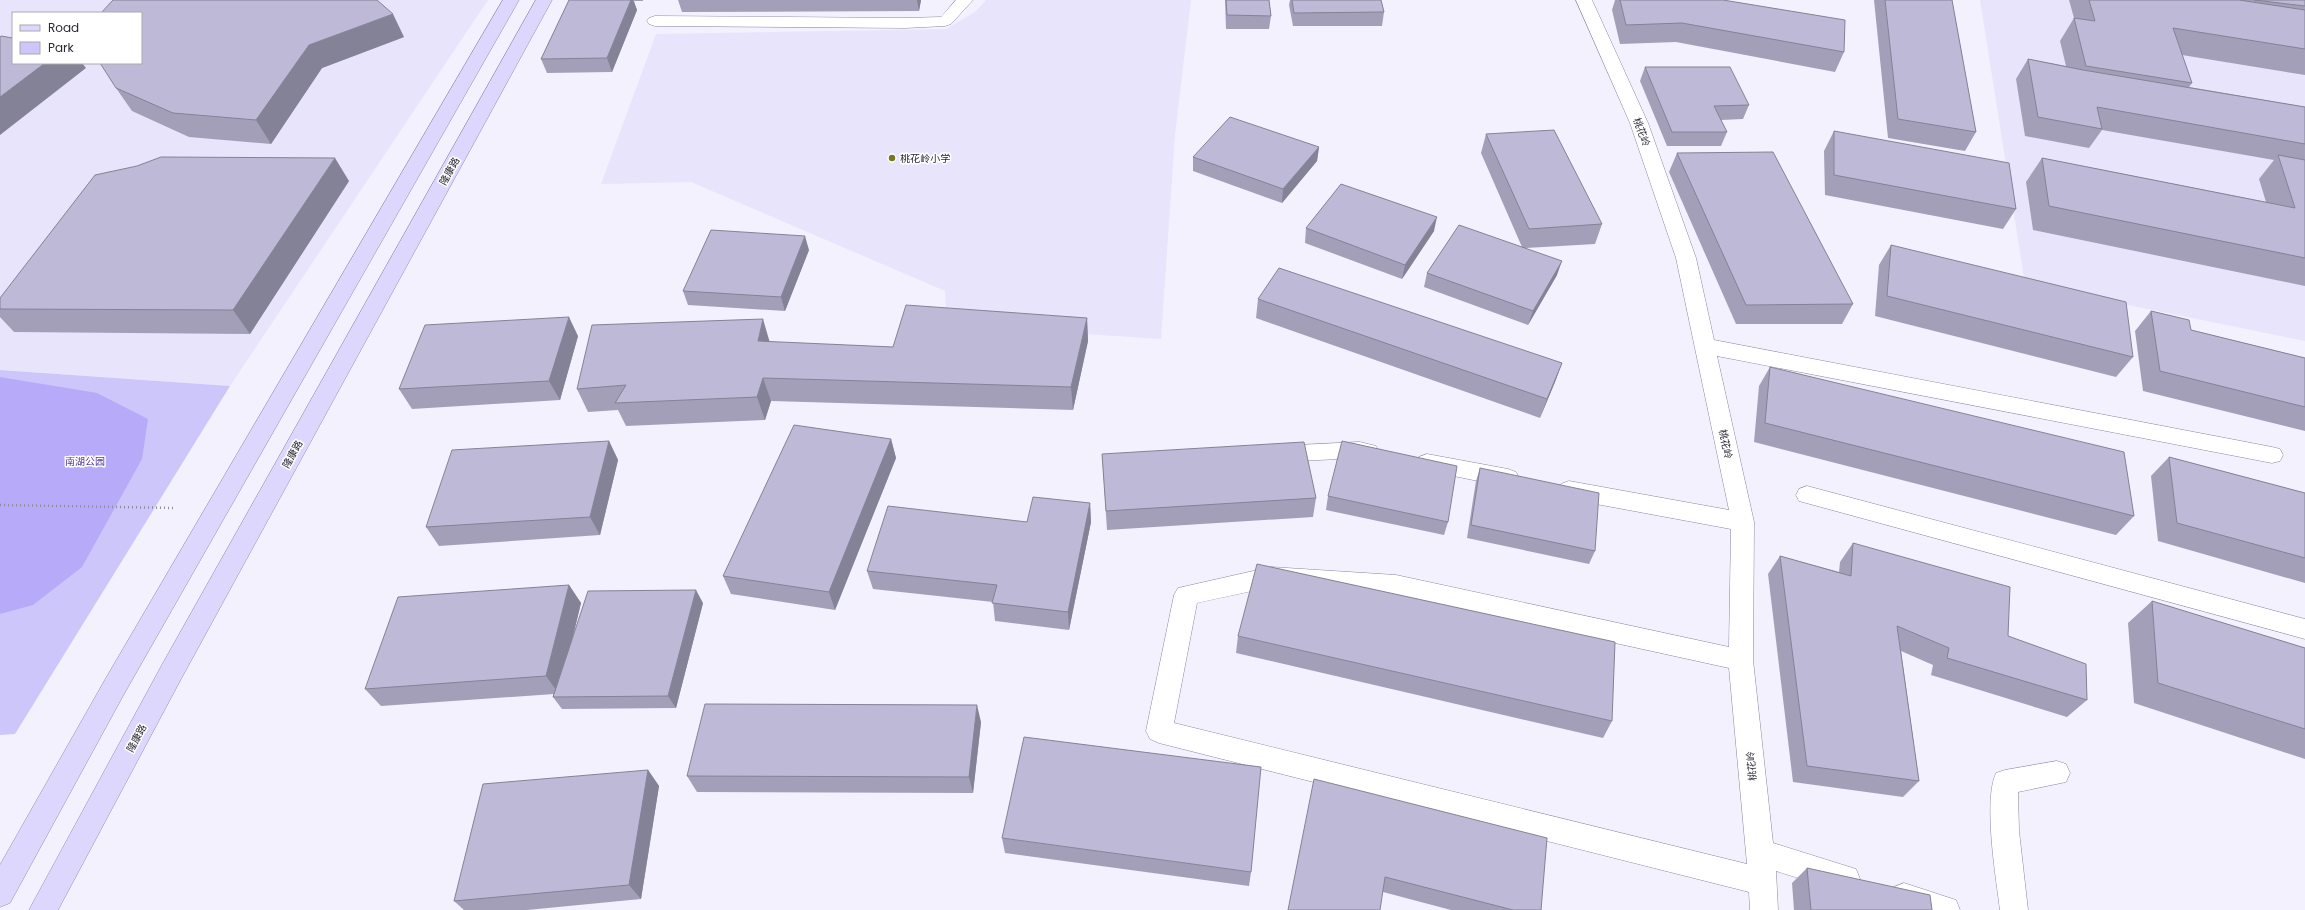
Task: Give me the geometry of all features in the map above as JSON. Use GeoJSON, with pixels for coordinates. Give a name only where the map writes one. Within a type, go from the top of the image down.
{"type":"FeatureCollection","features":[{"type":"Feature","properties":{"kind":"main road"},"geometry":{"type":"LineString","coordinates":[[0,893],[116,686],[511,0]]}},
{"type":"Feature","properties":{"kind":"main road","name":"隆康路"},"geometry":{"type":"LineString","coordinates":[[42,910],[176,664],[544,0]]}},
{"type":"Feature","properties":{"kind":"street"},"geometry":{"type":"LineString","coordinates":[[655,21],[905,23],[945,21],[965,0]]}},
{"type":"Feature","properties":{"kind":"street","name":"桃花岭"},"geometry":{"type":"LineString","coordinates":[[1584,0],[1639,123],[1686,258],[1743,522],[1741,660],[1763,882],[1764,910]]}},
{"type":"Feature","properties":{"kind":"street"},"geometry":{"type":"LineString","coordinates":[[1705,346],[2272,455]]}},
{"type":"Feature","properties":{"kind":"street"},"geometry":{"type":"LineString","coordinates":[[1257,454],[1360,450],[1743,522]]}},
{"type":"Feature","properties":{"kind":"street"},"geometry":{"type":"LineString","coordinates":[[1807,495],[2305,629]]}},
{"type":"Feature","properties":{"kind":"street"},"geometry":{"type":"LineString","coordinates":[[1741,660],[1396,585],[1271,577],[1186,595],[1159,731],[1763,882]]}},
{"type":"Feature","properties":{"kind":"street"},"geometry":{"type":"LineString","coordinates":[[2014,910],[2005,830],[2005,782],[2057,773]]}},
{"type":"Feature","properties":{"kind":"street"},"geometry":{"type":"LineString","coordinates":[[1760,852],[1946,910]]}},
{"type":"Feature","properties":{"kind":"path"},"geometry":{"type":"LineString","coordinates":[[0,505],[218,509]]}},
{"type":"Feature","properties":{"kind":"shaded area"},"geometry":{"type":"Polygon","coordinates":[[[0,0],[488,0],[230,386],[0,370],[0,0]]]}},
{"type":"Feature","properties":{"kind":"shaded area","name":"桃花岭小学"},"geometry":{"type":"Polygon","coordinates":[[[986,0],[1191,0],[1175,135],[1161,339],[947,325],[945,291],[691,182],[601,184],[656,34],[946,29],[975,12],[986,0]]]}},
{"type":"Feature","properties":{"kind":"shaded area"},"geometry":{"type":"Polygon","coordinates":[[[1980,0],[2150,0],[2305,25],[2305,341],[2025,284],[1980,0]]]}},
{"type":"Feature","properties":{"kind":"green space","name":"南湖公园"},"geometry":{"type":"Polygon","coordinates":[[[0,370],[230,386],[15,734],[0,735],[0,370]]]}},
{"type":"Feature","properties":{"kind":"green space"},"geometry":{"type":"Polygon","coordinates":[[[0,377],[97,393],[148,419],[142,459],[82,567],[33,605],[0,614],[0,377]]]}},
{"type":"Feature","properties":{"kind":"building"},"geometry":{"type":"Polygon","coordinates":[[[113,0],[377,0],[393,14],[309,45],[256,120],[173,113],[116,88],[101,64],[142,64],[142,12],[102,12],[113,0]]]}},
{"type":"Feature","properties":{"kind":"building"},"geometry":{"type":"Polygon","coordinates":[[[569,0],[631,0],[607,58],[541,59],[569,0]]]}},
{"type":"Feature","properties":{"kind":"building"},"geometry":{"type":"Polygon","coordinates":[[[1226,0],[1269,0],[1271,16],[1227,15],[1226,0]]]}},
{"type":"Feature","properties":{"kind":"building"},"geometry":{"type":"Polygon","coordinates":[[[1292,0],[1381,0],[1384,12],[1294,13],[1292,0]]]}},
{"type":"Feature","properties":{"kind":"building"},"geometry":{"type":"Polygon","coordinates":[[[1620,0],[1723,0],[1845,20],[1844,52],[1682,23],[1626,25],[1620,0]]]}},
{"type":"Feature","properties":{"kind":"building"},"geometry":{"type":"Polygon","coordinates":[[[1885,0],[1952,0],[1976,132],[1898,119],[1885,0]]]}},
{"type":"Feature","properties":{"kind":"building"},"geometry":{"type":"Polygon","coordinates":[[[2089,0],[2239,0],[2305,10],[2305,49],[2173,28],[2192,83],[2086,66],[2074,18],[2095,21],[2089,0]]]}},
{"type":"Feature","properties":{"kind":"building"},"geometry":{"type":"Polygon","coordinates":[[[2254,0],[2305,0],[2305,6],[2254,0]]]}},
{"type":"Feature","properties":{"kind":"building"},"geometry":{"type":"Polygon","coordinates":[[[0,37],[12,38],[12,64],[44,64],[0,97],[0,37]]]}},
{"type":"Feature","properties":{"kind":"building"},"geometry":{"type":"Polygon","coordinates":[[[2028,59],[2083,70],[2305,107],[2305,144],[2097,107],[2102,129],[2038,117],[2028,59]]]}},
{"type":"Feature","properties":{"kind":"building"},"geometry":{"type":"Polygon","coordinates":[[[1645,67],[1730,67],[1749,105],[1714,106],[1727,132],[1672,132],[1645,67]]]}},
{"type":"Feature","properties":{"kind":"building"},"geometry":{"type":"Polygon","coordinates":[[[1230,117],[1319,147],[1283,189],[1193,157],[1230,117]]]}},
{"type":"Feature","properties":{"kind":"building"},"geometry":{"type":"Polygon","coordinates":[[[1554,130],[1602,224],[1529,229],[1486,134],[1554,130]]]}},
{"type":"Feature","properties":{"kind":"building"},"geometry":{"type":"Polygon","coordinates":[[[1834,131],[2009,163],[2016,209],[1834,175],[1834,131]]]}},
{"type":"Feature","properties":{"kind":"building"},"geometry":{"type":"Polygon","coordinates":[[[1773,152],[1853,304],[1746,305],[1677,153],[1773,152]]]}},
{"type":"Feature","properties":{"kind":"building"},"geometry":{"type":"Polygon","coordinates":[[[2278,155],[2305,160],[2305,258],[2049,206],[2042,158],[2295,208],[2278,155]]]}},
{"type":"Feature","properties":{"kind":"building"},"geometry":{"type":"Polygon","coordinates":[[[161,157],[335,158],[233,310],[0,309],[0,298],[95,175],[137,166],[161,157]]]}},
{"type":"Feature","properties":{"kind":"building"},"geometry":{"type":"Polygon","coordinates":[[[1341,184],[1437,217],[1405,265],[1306,228],[1341,184]]]}},
{"type":"Feature","properties":{"kind":"building"},"geometry":{"type":"Polygon","coordinates":[[[1459,225],[1562,261],[1533,311],[1427,273],[1459,225]]]}},
{"type":"Feature","properties":{"kind":"building"},"geometry":{"type":"Polygon","coordinates":[[[711,230],[805,236],[781,297],[683,291],[711,230]]]}},
{"type":"Feature","properties":{"kind":"building"},"geometry":{"type":"Polygon","coordinates":[[[1891,245],[2126,302],[2133,357],[1887,296],[1891,245]]]}},
{"type":"Feature","properties":{"kind":"building"},"geometry":{"type":"Polygon","coordinates":[[[1279,268],[1562,363],[1547,399],[1258,299],[1279,268]]]}},
{"type":"Feature","properties":{"kind":"building"},"geometry":{"type":"Polygon","coordinates":[[[906,305],[1087,318],[1071,387],[763,378],[757,397],[615,403],[626,385],[577,389],[592,325],[763,319],[758,341],[893,347],[906,305]]]}},
{"type":"Feature","properties":{"kind":"building"},"geometry":{"type":"Polygon","coordinates":[[[2151,311],[2189,320],[2191,330],[2305,358],[2305,407],[2160,371],[2151,311]]]}},
{"type":"Feature","properties":{"kind":"building"},"geometry":{"type":"Polygon","coordinates":[[[569,317],[549,381],[399,389],[425,325],[569,317]]]}},
{"type":"Feature","properties":{"kind":"building"},"geometry":{"type":"Polygon","coordinates":[[[1770,367],[2124,452],[2134,516],[1765,423],[1770,367]]]}},
{"type":"Feature","properties":{"kind":"building"},"geometry":{"type":"Polygon","coordinates":[[[794,425],[891,439],[829,592],[723,576],[794,425]]]}},
{"type":"Feature","properties":{"kind":"building"},"geometry":{"type":"Polygon","coordinates":[[[609,441],[590,517],[426,527],[452,450],[609,441]]]}},
{"type":"Feature","properties":{"kind":"building"},"geometry":{"type":"Polygon","coordinates":[[[1342,441],[1457,466],[1448,522],[1328,496],[1342,441]]]}},
{"type":"Feature","properties":{"kind":"building"},"geometry":{"type":"Polygon","coordinates":[[[1304,442],[1316,498],[1106,511],[1102,454],[1304,442]]]}},
{"type":"Feature","properties":{"kind":"building"},"geometry":{"type":"Polygon","coordinates":[[[2169,457],[2305,493],[2305,558],[2177,523],[2169,457]]]}},
{"type":"Feature","properties":{"kind":"building"},"geometry":{"type":"Polygon","coordinates":[[[1480,468],[1599,493],[1595,551],[1471,525],[1480,468]]]}},
{"type":"Feature","properties":{"kind":"building"},"geometry":{"type":"Polygon","coordinates":[[[1033,497],[1090,503],[1068,612],[992,603],[997,585],[867,571],[888,506],[1027,522],[1033,497]]]}},
{"type":"Feature","properties":{"kind":"building"},"geometry":{"type":"Polygon","coordinates":[[[1853,543],[2010,587],[2008,636],[2086,664],[2087,700],[1947,658],[1949,648],[1897,626],[1919,781],[1807,766],[1780,556],[1851,576],[1853,543]]]}},
{"type":"Feature","properties":{"kind":"building"},"geometry":{"type":"Polygon","coordinates":[[[1257,564],[1615,642],[1612,721],[1238,636],[1257,564]]]}},
{"type":"Feature","properties":{"kind":"building"},"geometry":{"type":"Polygon","coordinates":[[[569,585],[546,676],[365,689],[398,597],[569,585]]]}},
{"type":"Feature","properties":{"kind":"building"},"geometry":{"type":"Polygon","coordinates":[[[696,590],[668,696],[553,697],[588,591],[696,590]]]}},
{"type":"Feature","properties":{"kind":"building"},"geometry":{"type":"Polygon","coordinates":[[[2152,601],[2305,648],[2305,729],[2158,683],[2152,601]]]}},
{"type":"Feature","properties":{"kind":"building"},"geometry":{"type":"Polygon","coordinates":[[[705,704],[977,705],[969,777],[687,776],[705,704]]]}},
{"type":"Feature","properties":{"kind":"building"},"geometry":{"type":"Polygon","coordinates":[[[1024,737],[1261,767],[1251,872],[1002,838],[1024,737]]]}},
{"type":"Feature","properties":{"kind":"building"},"geometry":{"type":"Polygon","coordinates":[[[648,770],[629,885],[454,901],[483,784],[648,770]]]}},
{"type":"Feature","properties":{"kind":"building"},"geometry":{"type":"Polygon","coordinates":[[[1314,779],[1547,838],[1541,910],[1513,910],[1385,877],[1380,910],[1288,910],[1314,779]]]}},
{"type":"Feature","properties":{"kind":"building"},"geometry":{"type":"Polygon","coordinates":[[[1807,868],[1930,895],[1932,910],[1811,910],[1807,868]]]}},
{"type":"Feature","properties":{"kind":"place","name":"桃花岭小学"},"geometry":{"type":"Point","coordinates":[892,158]}}]}
